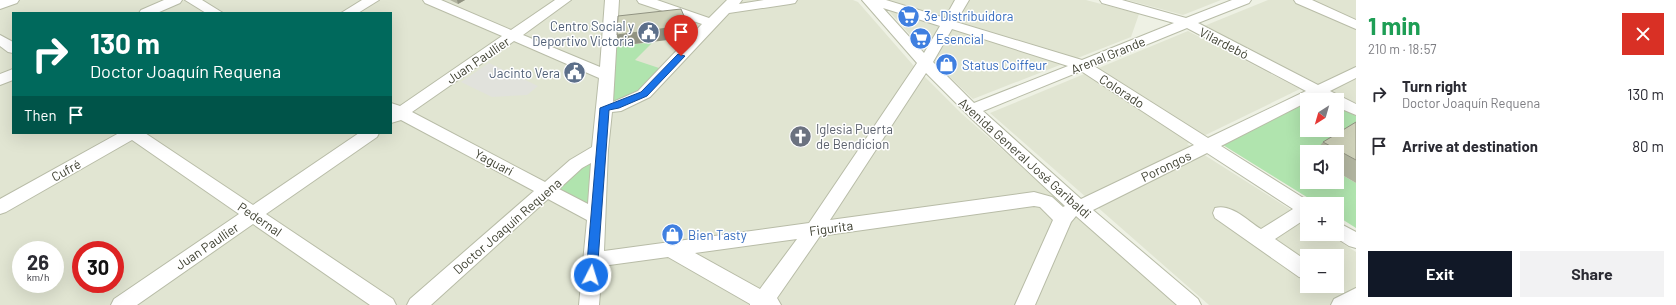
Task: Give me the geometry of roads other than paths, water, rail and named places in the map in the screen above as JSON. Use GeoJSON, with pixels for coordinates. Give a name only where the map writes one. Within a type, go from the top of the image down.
{"type":"FeatureCollection","features":[{"type":"Feature","properties":{"kind":"street"},"geometry":{"type":"LineString","coordinates":[[0,5],[12,0]]}},
{"type":"Feature","properties":{"kind":"street"},"geometry":{"type":"LineString","coordinates":[[148,12],[175,0]]}},
{"type":"Feature","properties":{"kind":"street"},"geometry":{"type":"LineString","coordinates":[[192,0],[214,12]]}},
{"type":"Feature","properties":{"kind":"street"},"geometry":{"type":"LineString","coordinates":[[350,12],[372,0]]}},
{"type":"Feature","properties":{"kind":"street"},"geometry":{"type":"LineString","coordinates":[[430,0],[607,76]]}},
{"type":"Feature","properties":{"kind":"street","name":"Juan Paullier"},"geometry":{"type":"LineString","coordinates":[[394,113],[513,36],[564,0]]}},
{"type":"Feature","properties":{"kind":"street"},"geometry":{"type":"LineString","coordinates":[[589,305],[597,217],[600,150],[605,108],[612,0]]}},
{"type":"Feature","properties":{"kind":"street"},"geometry":{"type":"LineString","coordinates":[[644,0],[711,22]]}},
{"type":"Feature","properties":{"kind":"street"},"geometry":{"type":"LineString","coordinates":[[605,108],[620,105],[644,94],[711,22],[730,5],[790,0]]}},
{"type":"Feature","properties":{"kind":"street","name":"Avenida General José Garibaldi"},"geometry":{"type":"LineString","coordinates":[[869,0],[925,63],[972,110],[1080,208],[1191,305]]}},
{"type":"Feature","properties":{"kind":"street","name":"Colorado"},"geometry":{"type":"LineString","coordinates":[[872,0],[1082,66],[1300,205]]}},
{"type":"Feature","properties":{"kind":"street"},"geometry":{"type":"LineString","coordinates":[[670,249],[764,304],[925,63],[962,0]]}},
{"type":"Feature","properties":{"kind":"street","name":"Vilardebó"},"geometry":{"type":"LineString","coordinates":[[1107,0],[1153,6],[1322,93]]}},
{"type":"Feature","properties":{"kind":"street","name":"Arenal Grande"},"geometry":{"type":"LineString","coordinates":[[972,110],[1244,0]]}},
{"type":"Feature","properties":{"kind":"street"},"geometry":{"type":"LineString","coordinates":[[1301,0],[1356,25]]}},
{"type":"Feature","properties":{"kind":"street"},"geometry":{"type":"LineString","coordinates":[[1143,41],[1153,6]]}},
{"type":"Feature","properties":{"kind":"street"},"geometry":{"type":"LineString","coordinates":[[0,39],[12,48]]}},
{"type":"Feature","properties":{"kind":"street","name":"Porongos"},"geometry":{"type":"LineString","coordinates":[[1063,218],[1070,211],[1080,208],[1356,72]]}},
{"type":"Feature","properties":{"kind":"street"},"geometry":{"type":"LineString","coordinates":[[0,80],[12,74]]}},
{"type":"Feature","properties":{"kind":"street","name":"Vilardebó"},"geometry":{"type":"LineString","coordinates":[[1344,104],[1356,110]]}},
{"type":"Feature","properties":{"kind":"street","name":"Yaguarí"},"geometry":{"type":"LineString","coordinates":[[394,113],[597,217]]}},
{"type":"Feature","properties":{"kind":"street","name":"Cufré"},"geometry":{"type":"LineString","coordinates":[[0,207],[130,134]]}},
{"type":"Feature","properties":{"kind":"street","name":"Pedernal"},"geometry":{"type":"LineString","coordinates":[[133,134],[386,305]]}},
{"type":"Feature","properties":{"kind":"street","name":"Juan Paullier"},"geometry":{"type":"LineString","coordinates":[[121,305],[370,134]]}},
{"type":"Feature","properties":{"kind":"street","name":"Doctor Joaquín Requena"},"geometry":{"type":"LineString","coordinates":[[417,305],[576,164],[600,150]]}},
{"type":"Feature","properties":{"kind":"street","name":"Figurita"},"geometry":{"type":"LineString","coordinates":[[592,260],[1034,199],[1046,202],[1063,218]]}},
{"type":"Feature","properties":{"kind":"street"},"geometry":{"type":"LineString","coordinates":[[1222,213],[1300,267]]}},
{"type":"Feature","properties":{"kind":"street"},"geometry":{"type":"LineString","coordinates":[[1261,239],[1300,213]]}},
{"type":"Feature","properties":{"kind":"street"},"geometry":{"type":"LineString","coordinates":[[1025,305],[1063,218]]}},
{"type":"Feature","properties":{"kind":"street"},"geometry":{"type":"LineString","coordinates":[[1344,233],[1356,241]]}},
{"type":"Feature","properties":{"kind":"street"},"geometry":{"type":"LineString","coordinates":[[1341,305],[1356,296]]}},
{"type":"Feature","properties":{"kind":"place","name":"3e Distribuidora"},"geometry":{"type":"Point","coordinates":[908,16]}},
{"type":"Feature","properties":{"kind":"place","name":"Centro Social y Deportivo Victoria"},"geometry":{"type":"Point","coordinates":[649,33]}},
{"type":"Feature","properties":{"kind":"place","name":"Esencial"},"geometry":{"type":"Point","coordinates":[921,39]}},
{"type":"Feature","properties":{"kind":"place","name":"Status Coiffeur"},"geometry":{"type":"Point","coordinates":[946,65]}},
{"type":"Feature","properties":{"kind":"place","name":"Jacinto Vera"},"geometry":{"type":"Point","coordinates":[575,73]}},
{"type":"Feature","properties":{"kind":"place","name":"Iglesia Puerta de Bendicion"},"geometry":{"type":"Point","coordinates":[800,136]}},
{"type":"Feature","properties":{"kind":"place","name":"Bien Tasty"},"geometry":{"type":"Point","coordinates":[673,235]}}]}
